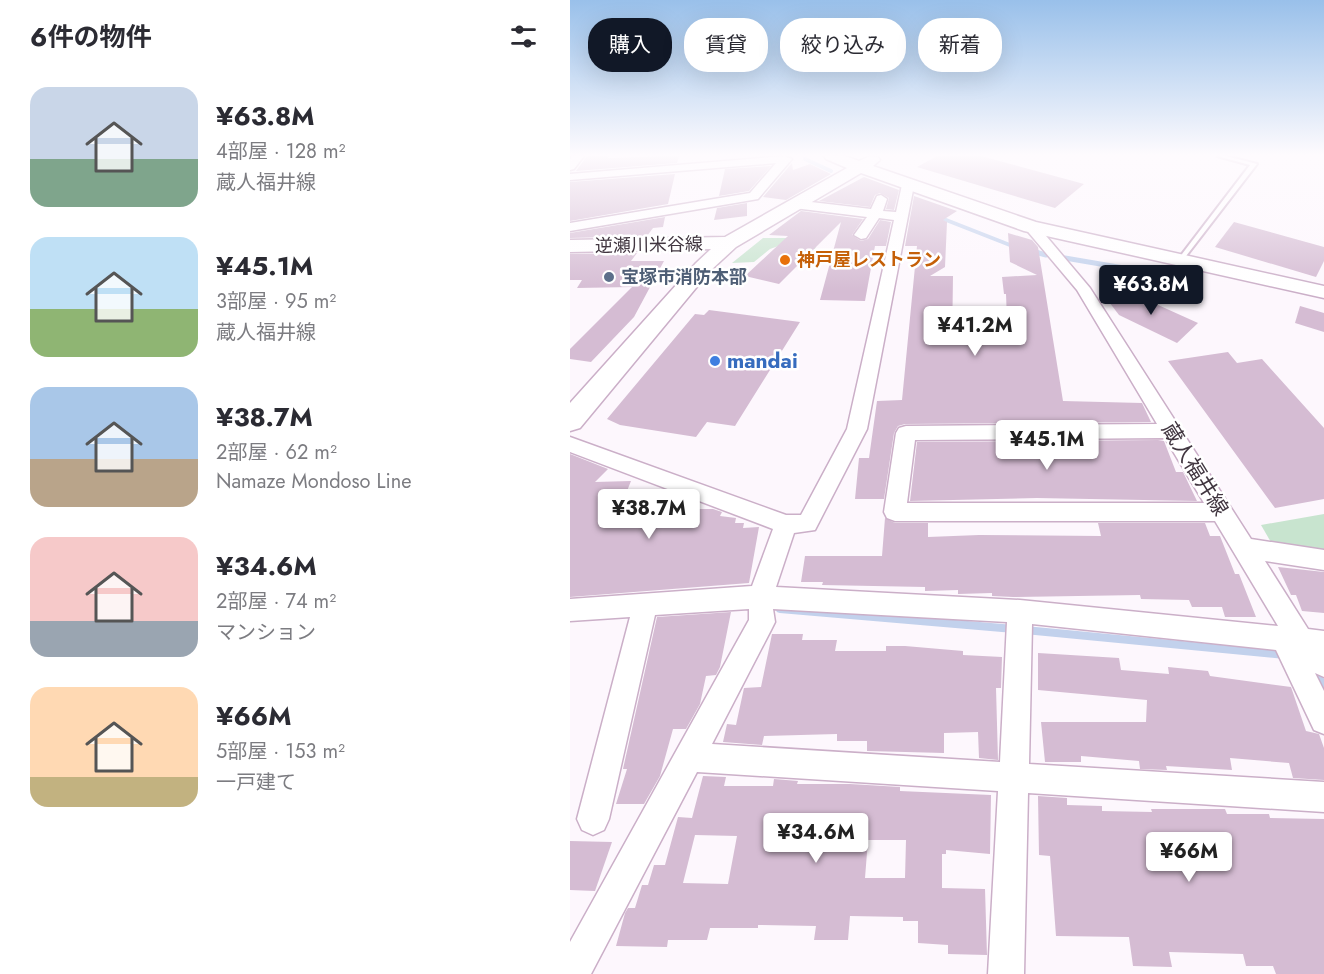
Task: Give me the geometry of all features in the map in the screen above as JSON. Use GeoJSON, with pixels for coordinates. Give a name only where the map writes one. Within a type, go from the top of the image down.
{"type":"FeatureCollection","features":[{"type":"Feature","properties":{"kind":"main road"},"geometry":{"type":"LineString","coordinates":[[570,421],[703,267],[729,243],[798,201]]}},
{"type":"Feature","properties":{"kind":"main road"},"geometry":{"type":"LineString","coordinates":[[957,201],[1031,226],[1322,293]]}},
{"type":"Feature","properties":{"kind":"main road","name":"逆瀬川米谷線"},"geometry":{"type":"LineString","coordinates":[[570,246],[729,243]]}},
{"type":"Feature","properties":{"kind":"street"},"geometry":{"type":"LineString","coordinates":[[570,227],[721,201]]}},
{"type":"Feature","properties":{"kind":"street"},"geometry":{"type":"LineString","coordinates":[[861,235],[875,214],[880,201]]}},
{"type":"Feature","properties":{"kind":"street"},"geometry":{"type":"LineString","coordinates":[[570,444],[786,524],[807,524],[858,429],[905,201]]}},
{"type":"Feature","properties":{"kind":"street"},"geometry":{"type":"LineString","coordinates":[[794,204],[902,217]]}},
{"type":"Feature","properties":{"kind":"street","name":"蔵人福井線"},"geometry":{"type":"LineString","coordinates":[[1031,226],[1083,288],[1244,548],[1302,649],[1324,720]]}},
{"type":"Feature","properties":{"kind":"street"},"geometry":{"type":"LineString","coordinates":[[1172,431],[906,433],[895,512],[1222,512]]}},
{"type":"Feature","properties":{"kind":"street"},"geometry":{"type":"LineString","coordinates":[[572,974],[762,622],[760,597],[786,524]]}},
{"type":"Feature","properties":{"kind":"street"},"geometry":{"type":"LineString","coordinates":[[1244,548],[1324,560]]}},
{"type":"Feature","properties":{"kind":"street"},"geometry":{"type":"LineString","coordinates":[[570,610],[760,597],[1020,611],[1302,649],[1324,664]]}},
{"type":"Feature","properties":{"kind":"street"},"geometry":{"type":"LineString","coordinates":[[593,819],[645,605]]}},
{"type":"Feature","properties":{"kind":"street"},"geometry":{"type":"LineString","coordinates":[[1006,974],[1020,611]]}},
{"type":"Feature","properties":{"kind":"street"},"geometry":{"type":"LineString","coordinates":[[689,758],[1324,797]]}},
{"type":"Feature","properties":{"kind":"lane"},"geometry":{"type":"LineString","coordinates":[[1181,259],[1225,201]]}},
{"type":"Feature","properties":{"kind":"green space"},"geometry":{"type":"Polygon","coordinates":[[[763,238],[819,238],[815,249],[784,244],[770,249],[754,262],[732,263],[763,238]]]}},
{"type":"Feature","properties":{"kind":"green space"},"geometry":{"type":"Polygon","coordinates":[[[1324,514],[1324,551],[1272,544],[1261,525],[1324,514]]]}},
{"type":"Feature","properties":{"kind":"building"},"geometry":{"type":"Polygon","coordinates":[[[570,201],[669,201],[668,204],[570,221],[570,201]]]}},
{"type":"Feature","properties":{"kind":"building"},"geometry":{"type":"Polygon","coordinates":[[[823,201],[872,201],[870,207],[823,201]]]}},
{"type":"Feature","properties":{"kind":"building"},"geometry":{"type":"Polygon","coordinates":[[[888,201],[896,201],[894,210],[886,209],[888,201]]]}},
{"type":"Feature","properties":{"kind":"building"},"geometry":{"type":"Polygon","coordinates":[[[913,201],[930,201],[957,211],[943,220],[947,222],[945,267],[930,276],[953,276],[952,345],[1008,345],[1006,294],[1004,294],[1002,277],[1037,275],[1010,262],[1008,233],[1032,240],[1038,247],[1063,401],[1142,403],[1151,422],[905,424],[898,426],[894,433],[884,499],[855,499],[859,458],[869,458],[877,401],[902,400],[917,246],[905,246],[913,201]]]}},
{"type":"Feature","properties":{"kind":"building"},"geometry":{"type":"Polygon","coordinates":[[[1033,201],[1063,201],[1055,208],[1033,201]]]}},
{"type":"Feature","properties":{"kind":"building"},"geometry":{"type":"Polygon","coordinates":[[[747,203],[747,216],[714,220],[717,208],[747,203]]]}},
{"type":"Feature","properties":{"kind":"building"},"geometry":{"type":"Polygon","coordinates":[[[801,211],[863,219],[852,235],[861,241],[868,239],[880,220],[891,222],[886,246],[875,246],[865,301],[820,300],[841,222],[779,284],[745,276],[788,236],[769,235],[801,211]]]}},
{"type":"Feature","properties":{"kind":"building"},"geometry":{"type":"Polygon","coordinates":[[[665,217],[663,227],[653,228],[647,236],[570,238],[570,233],[665,217]]]}},
{"type":"Feature","properties":{"kind":"building"},"geometry":{"type":"Polygon","coordinates":[[[1234,222],[1324,247],[1324,261],[1316,277],[1215,247],[1234,222]]]}},
{"type":"Feature","properties":{"kind":"building"},"geometry":{"type":"Polygon","coordinates":[[[637,253],[631,261],[664,261],[634,317],[591,362],[570,359],[570,349],[632,287],[577,288],[582,280],[570,280],[570,254],[637,253]]]}},
{"type":"Feature","properties":{"kind":"building"},"geometry":{"type":"Polygon","coordinates":[[[1127,291],[1198,323],[1177,343],[1119,315],[1103,294],[1127,291]]]}},
{"type":"Feature","properties":{"kind":"building"},"geometry":{"type":"Polygon","coordinates":[[[1300,306],[1324,313],[1324,332],[1295,323],[1300,306]]]}},
{"type":"Feature","properties":{"kind":"building"},"geometry":{"type":"Polygon","coordinates":[[[709,310],[800,322],[735,426],[707,422],[696,437],[620,425],[607,419],[695,314],[704,315],[709,310]]]}},
{"type":"Feature","properties":{"kind":"building"},"geometry":{"type":"Polygon","coordinates":[[[1228,352],[1237,363],[1262,359],[1324,428],[1324,499],[1275,508],[1168,361],[1228,352]]]}},
{"type":"Feature","properties":{"kind":"building"},"geometry":{"type":"Polygon","coordinates":[[[1164,441],[1176,472],[1183,472],[1197,501],[1037,498],[910,501],[917,442],[1164,441]]]}},
{"type":"Feature","properties":{"kind":"building"},"geometry":{"type":"Polygon","coordinates":[[[570,454],[608,469],[595,482],[631,481],[625,496],[657,494],[656,498],[666,498],[664,503],[695,502],[699,503],[697,509],[713,509],[722,512],[720,516],[736,518],[735,523],[744,523],[743,528],[759,527],[749,583],[570,597],[570,454]]]}},
{"type":"Feature","properties":{"kind":"building"},"geometry":{"type":"Polygon","coordinates":[[[885,518],[895,523],[928,523],[928,537],[1101,536],[1098,523],[1205,523],[1210,536],[1220,536],[1235,574],[1239,574],[1256,617],[1225,617],[1222,607],[1192,607],[1189,600],[1141,599],[1140,595],[1013,597],[992,596],[992,593],[958,594],[958,590],[925,591],[925,587],[822,585],[823,582],[801,582],[805,556],[882,556],[885,518]]]}},
{"type":"Feature","properties":{"kind":"building"},"geometry":{"type":"Polygon","coordinates":[[[1278,567],[1324,572],[1324,613],[1302,611],[1296,595],[1291,595],[1278,567]]]}},
{"type":"Feature","properties":{"kind":"building"},"geometry":{"type":"Polygon","coordinates":[[[731,612],[720,667],[716,675],[706,676],[700,704],[686,729],[673,729],[660,776],[644,804],[616,804],[627,769],[623,769],[657,617],[731,612]]]}},
{"type":"Feature","properties":{"kind":"building"},"geometry":{"type":"Polygon","coordinates":[[[772,634],[803,634],[802,640],[837,640],[835,651],[886,651],[886,646],[905,646],[963,651],[963,655],[1002,657],[1001,688],[996,688],[998,760],[979,758],[978,732],[944,733],[944,753],[867,751],[867,741],[837,741],[837,734],[764,736],[762,745],[723,742],[727,724],[736,725],[744,688],[761,687],[772,634]]]}},
{"type":"Feature","properties":{"kind":"building"},"geometry":{"type":"Polygon","coordinates":[[[1038,653],[1119,658],[1121,670],[1169,674],[1168,667],[1208,671],[1210,676],[1291,687],[1306,731],[1319,734],[1324,748],[1324,780],[1293,778],[1289,763],[1230,758],[1232,770],[1166,766],[1167,770],[1140,769],[1139,761],[1081,756],[1081,762],[1045,762],[1041,722],[1146,722],[1147,700],[1038,690],[1038,653]]]}},
{"type":"Feature","properties":{"kind":"building"},"geometry":{"type":"Polygon","coordinates":[[[703,776],[726,777],[724,786],[773,786],[774,779],[798,781],[797,784],[850,784],[900,787],[900,791],[991,795],[990,854],[946,850],[946,854],[942,854],[942,888],[985,889],[987,955],[948,954],[948,945],[918,943],[918,921],[903,921],[903,917],[850,916],[848,940],[814,940],[816,926],[758,925],[758,928],[710,928],[707,940],[668,940],[667,947],[616,946],[625,913],[628,908],[635,908],[642,885],[648,885],[654,865],[665,865],[678,817],[692,818],[703,776]],[[695,835],[683,883],[728,884],[737,836],[695,835]],[[868,840],[865,878],[905,878],[906,840],[868,840]]]}},
{"type":"Feature","properties":{"kind":"building"},"geometry":{"type":"Polygon","coordinates":[[[1038,796],[1067,798],[1067,805],[1102,806],[1102,811],[1152,812],[1151,809],[1225,809],[1227,814],[1269,814],[1270,818],[1324,819],[1324,974],[1276,974],[1273,966],[1246,966],[1243,954],[1169,952],[1172,967],[1133,966],[1129,937],[1056,936],[1050,856],[1039,855],[1038,796]]]}},
{"type":"Feature","properties":{"kind":"building"},"geometry":{"type":"Polygon","coordinates":[[[570,841],[612,842],[595,891],[570,890],[570,841]]]}},
{"type":"Feature","properties":{"kind":"waterway"},"geometry":{"type":"LineString","coordinates":[[936,216],[1015,247]]}},
{"type":"Feature","properties":{"kind":"waterway"},"geometry":{"type":"LineString","coordinates":[[1032,251],[1040,253]]}},
{"type":"Feature","properties":{"kind":"waterway"},"geometry":{"type":"LineString","coordinates":[[1035,252],[1046,255]]}},
{"type":"Feature","properties":{"kind":"waterway"},"geometry":{"type":"LineString","coordinates":[[1065,258],[1171,276]]}},
{"type":"Feature","properties":{"kind":"waterway"},"geometry":{"type":"LineString","coordinates":[[780,609],[1014,629]]}},
{"type":"Feature","properties":{"kind":"waterway"},"geometry":{"type":"LineString","coordinates":[[1025,630],[1285,655]]}},
{"type":"Feature","properties":{"kind":"waterway"},"geometry":{"type":"LineString","coordinates":[[1314,668],[1324,688]]}},
{"type":"Feature","properties":{"kind":"place","name":"神戸屋レストラン"},"geometry":{"type":"Point","coordinates":[785,260]}},
{"type":"Feature","properties":{"kind":"place","name":"宝塚市消防本部"},"geometry":{"type":"Point","coordinates":[609,277]}},
{"type":"Feature","properties":{"kind":"place","name":"mandai"},"geometry":{"type":"Point","coordinates":[715,361]}}]}
